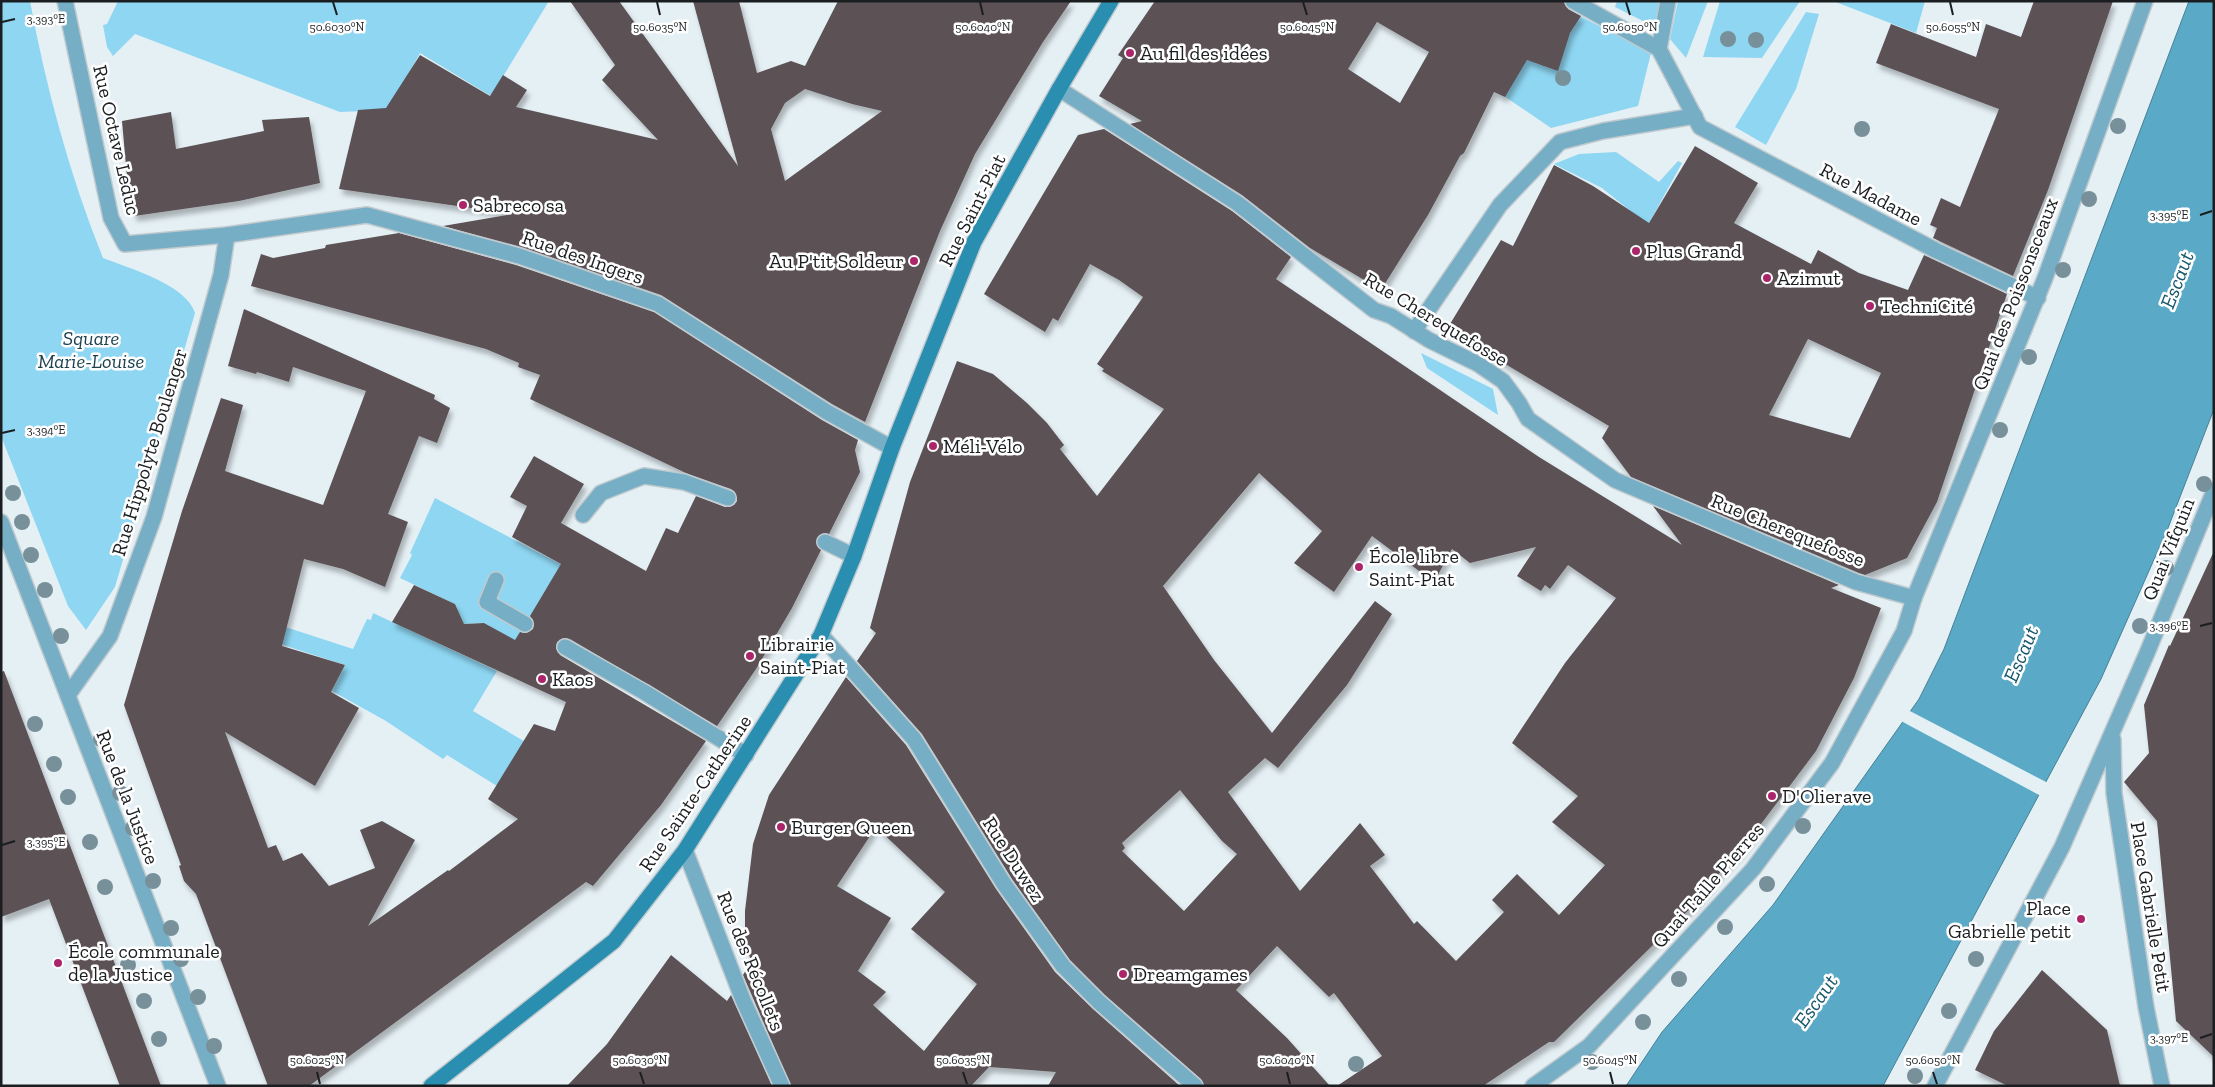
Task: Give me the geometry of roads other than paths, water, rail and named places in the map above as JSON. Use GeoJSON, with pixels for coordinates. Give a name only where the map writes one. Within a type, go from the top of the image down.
{"type":"FeatureCollection","features":[{"type":"Feature","properties":{"kind":"street","name":"Rue Octave Leduc"},"geometry":{"type":"LineString","coordinates":[[65,1],[111,218],[125,244],[227,235]]}},
{"type":"Feature","properties":{"kind":"street","name":"Rue Saint-Piat"},"geometry":{"type":"LineString","coordinates":[[892,448],[974,242],[1059,89],[1111,1]]}},
{"type":"Feature","properties":{"kind":"street"},"geometry":{"type":"LineString","coordinates":[[1573,1],[1659,49],[1668,1]]}},
{"type":"Feature","properties":{"kind":"street","name":"Quai des Poissonsceaux"},"geometry":{"type":"LineString","coordinates":[[1914,598],[2038,298],[2145,1]]}},
{"type":"Feature","properties":{"kind":"street","name":"Rue Madame"},"geometry":{"type":"LineString","coordinates":[[1659,49],[1700,127],[1935,250],[2038,298]]}},
{"type":"Feature","properties":{"kind":"street","name":"Rue Cherequefosse"},"geometry":{"type":"LineString","coordinates":[[1059,89],[1237,203],[1374,310],[1391,316],[1414,331],[1478,364],[1503,381],[1519,402],[1528,419],[1615,480],[1856,582],[1914,598]]}},
{"type":"Feature","properties":{"kind":"street"},"geometry":{"type":"LineString","coordinates":[[1414,331],[1500,205],[1560,142],[1602,131],[1695,116]]}},
{"type":"Feature","properties":{"kind":"street","name":"Rue des Ingers"},"geometry":{"type":"LineString","coordinates":[[227,235],[367,215],[519,256],[658,304],[827,412],[892,448]]}},
{"type":"Feature","properties":{"kind":"street","name":"Rue Hippolyte Boulenger"},"geometry":{"type":"LineString","coordinates":[[68,695],[110,636],[154,517],[221,275],[227,235]]}},
{"type":"Feature","properties":{"kind":"street","name":"Rue Sainte-Catherine"},"geometry":{"type":"LineString","coordinates":[[431,1086],[614,941],[685,850],[821,635],[854,556],[892,448]]}},
{"type":"Feature","properties":{"kind":"street"},"geometry":{"type":"LineString","coordinates":[[583,516],[601,493],[644,476],[684,482],[728,498]]}},
{"type":"Feature","properties":{"kind":"street","name":"Quai Vifquin"},"geometry":{"type":"LineString","coordinates":[[1935,1086],[2059,854],[2113,732],[2214,491]]}},
{"type":"Feature","properties":{"kind":"street","name":"Rue de la Justice"},"geometry":{"type":"LineString","coordinates":[[1,522],[218,1086]]}},
{"type":"Feature","properties":{"kind":"street"},"geometry":{"type":"LineString","coordinates":[[825,542],[854,556]]}},
{"type":"Feature","properties":{"kind":"street"},"geometry":{"type":"LineString","coordinates":[[496,580],[487,602],[525,624]]}},
{"type":"Feature","properties":{"kind":"street","name":"Quai Taille Pierres"},"geometry":{"type":"LineString","coordinates":[[1533,1086],[1589,1046],[1753,869],[1832,763],[1904,631],[1914,598]]}},
{"type":"Feature","properties":{"kind":"street","name":"Rue Duwez"},"geometry":{"type":"LineString","coordinates":[[821,635],[914,739],[1004,884],[1063,966],[1099,1002],[1195,1086]]}},
{"type":"Feature","properties":{"kind":"street"},"geometry":{"type":"LineString","coordinates":[[565,647],[644,692],[746,755]]}},
{"type":"Feature","properties":{"kind":"street","name":"Place Gabrielle Petit"},"geometry":{"type":"LineString","coordinates":[[2113,732],[2114,793],[2146,1007],[2162,1086]]}},
{"type":"Feature","properties":{"kind":"street","name":"Rue des Récollets"},"geometry":{"type":"LineString","coordinates":[[685,850],[743,1000],[782,1086]]}},
{"type":"Feature","properties":{"kind":"water","name":"Escaut"},"geometry":{"type":"Polygon","coordinates":[[[2189,1],[2214,1],[2214,409],[2168,528],[2101,679],[1883,1086],[1626,1086],[1662,1032],[1773,905],[1919,699],[1944,649],[2189,1]]]}},
{"type":"Feature","properties":{"kind":"place","name":"Au fil des idées"},"geometry":{"type":"Point","coordinates":[1130,53]}},
{"type":"Feature","properties":{"kind":"place","name":"Sabreco sa"},"geometry":{"type":"Point","coordinates":[463,205]}},
{"type":"Feature","properties":{"kind":"place","name":"Plus Grand"},"geometry":{"type":"Point","coordinates":[1636,251]}},
{"type":"Feature","properties":{"kind":"place","name":"Au P'tit Soldeur"},"geometry":{"type":"Point","coordinates":[914,261]}},
{"type":"Feature","properties":{"kind":"place","name":"Azimut"},"geometry":{"type":"Point","coordinates":[1767,278]}},
{"type":"Feature","properties":{"kind":"place","name":"TechniCité"},"geometry":{"type":"Point","coordinates":[1870,306]}},
{"type":"Feature","properties":{"kind":"place","name":"Méli-Vélo"},"geometry":{"type":"Point","coordinates":[933,446]}},
{"type":"Feature","properties":{"kind":"place","name":"École libre Saint-Piat"},"geometry":{"type":"Point","coordinates":[1359,567]}},
{"type":"Feature","properties":{"kind":"place","name":"Librairie Saint-Piat"},"geometry":{"type":"Point","coordinates":[750,656]}},
{"type":"Feature","properties":{"kind":"place","name":"Kaos"},"geometry":{"type":"Point","coordinates":[542,679]}},
{"type":"Feature","properties":{"kind":"place","name":"D'Olierave"},"geometry":{"type":"Point","coordinates":[1772,796]}},
{"type":"Feature","properties":{"kind":"place","name":"Burger Queen"},"geometry":{"type":"Point","coordinates":[781,827]}},
{"type":"Feature","properties":{"kind":"place","name":"Place Gabrielle petit"},"geometry":{"type":"Point","coordinates":[2081,919]}},
{"type":"Feature","properties":{"kind":"place","name":"École communale de la Justice"},"geometry":{"type":"Point","coordinates":[58,963]}},
{"type":"Feature","properties":{"kind":"place","name":"Dreamgames"},"geometry":{"type":"Point","coordinates":[1123,974]}},
{"type":"Feature","properties":{"kind":"park label","name":"Square Marie-Louise"},"geometry":{"type":"Point","coordinates":[91,350]}}]}
